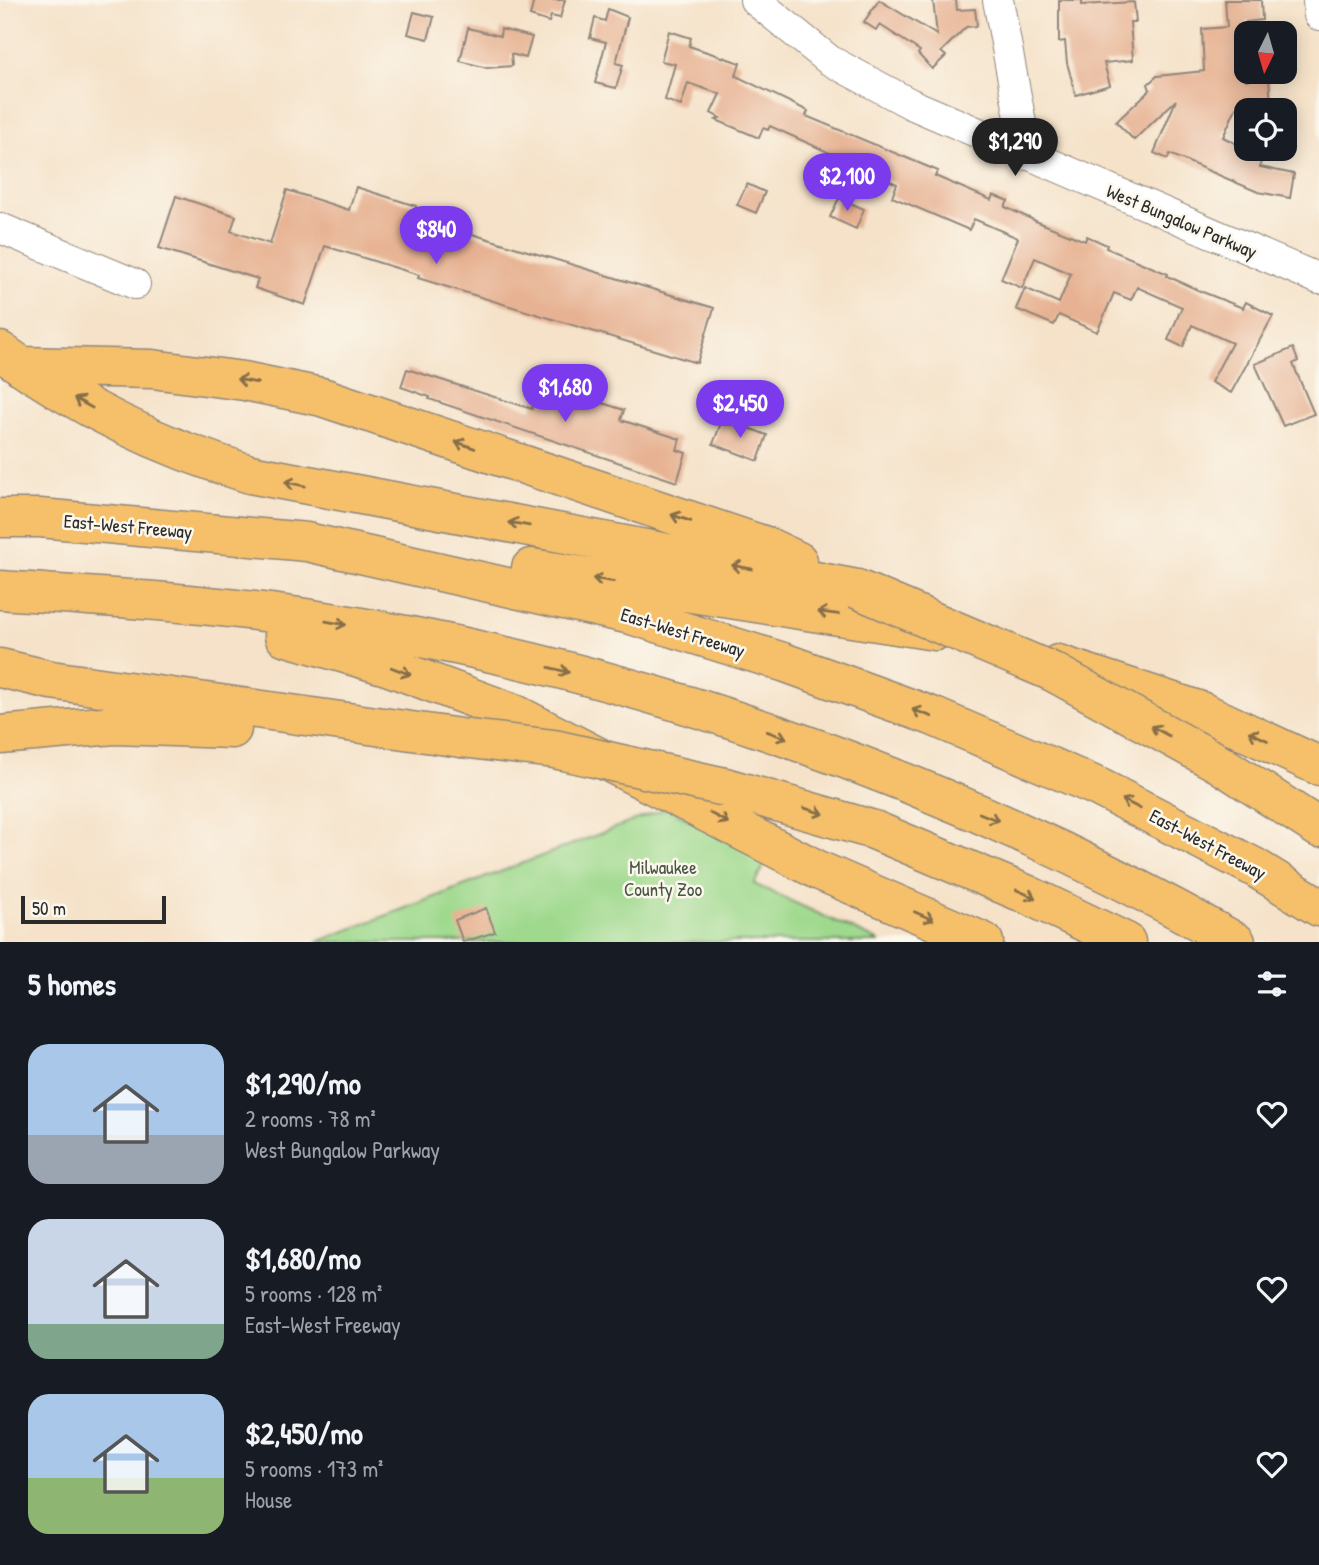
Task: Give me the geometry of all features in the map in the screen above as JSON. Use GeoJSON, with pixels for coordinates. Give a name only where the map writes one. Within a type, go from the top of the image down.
{"type":"FeatureCollection","features":[{"type":"Feature","properties":{"kind":"highway"},"geometry":{"type":"LineString","coordinates":[[0,351],[51,385],[136,431],[188,453],[250,474],[857,589]]}},
{"type":"Feature","properties":{"kind":"highway"},"geometry":{"type":"LineString","coordinates":[[0,365],[152,369],[244,380],[322,397],[766,546],[857,589],[1054,671],[1220,764],[1319,828]]}},
{"type":"Feature","properties":{"kind":"highway","name":"East-West Freeway"},"geometry":{"type":"LineString","coordinates":[[0,518],[67,521],[307,542],[631,615],[932,716],[1098,787],[1254,867],[1319,907]]}},
{"type":"Feature","properties":{"kind":"highway"},"geometry":{"type":"LineString","coordinates":[[307,542],[386,546],[442,553],[952,634],[1179,703],[1319,766]]}},
{"type":"Feature","properties":{"kind":"highway"},"geometry":{"type":"LineString","coordinates":[[0,590],[147,600],[298,617],[413,637],[637,690],[740,722],[878,771],[1006,825],[1183,912],[1236,942]]}},
{"type":"Feature","properties":{"kind":"highway"},"geometry":{"type":"LineString","coordinates":[[147,600],[387,666],[513,713],[820,871],[984,942]]}},
{"type":"Feature","properties":{"kind":"highway"},"geometry":{"type":"LineString","coordinates":[[0,668],[51,680],[380,735]]}},
{"type":"Feature","properties":{"kind":"highway"},"geometry":{"type":"LineString","coordinates":[[0,735],[114,725],[198,726],[461,738],[554,749],[725,787],[874,830],[1026,894],[1126,942]]}},
{"type":"Feature","properties":{"kind":"street","name":"West Bungalow Parkway"},"geometry":{"type":"LineString","coordinates":[[755,0],[829,60],[911,104],[1319,279]]}},
{"type":"Feature","properties":{"kind":"street"},"geometry":{"type":"LineString","coordinates":[[998,0],[1027,155]]}},
{"type":"Feature","properties":{"kind":"street"},"geometry":{"type":"LineString","coordinates":[[1318,0],[1319,15]]}},
{"type":"Feature","properties":{"kind":"street"},"geometry":{"type":"LineString","coordinates":[[0,228],[135,284]]}},
{"type":"Feature","properties":{"kind":"green space","name":"Milwaukee County Zoo"},"geometry":{"type":"Polygon","coordinates":[[[667,808],[767,860],[754,884],[880,942],[317,942],[667,808]]]}},
{"type":"Feature","properties":{"kind":"building"},"geometry":{"type":"Polygon","coordinates":[[[534,0],[565,0],[560,18],[551,16],[549,22],[530,16],[534,0]]]}},
{"type":"Feature","properties":{"kind":"building"},"geometry":{"type":"Polygon","coordinates":[[[879,0],[937,35],[933,0],[956,0],[957,10],[975,9],[977,26],[966,27],[941,52],[946,56],[932,69],[918,54],[920,51],[880,25],[876,30],[864,22],[879,0]]]}},
{"type":"Feature","properties":{"kind":"building"},"geometry":{"type":"Polygon","coordinates":[[[1059,0],[1082,0],[1082,5],[1134,2],[1136,22],[1130,22],[1133,60],[1104,63],[1110,85],[1076,95],[1067,63],[1065,41],[1059,42],[1059,0]]]}},
{"type":"Feature","properties":{"kind":"building"},"geometry":{"type":"Polygon","coordinates":[[[1225,0],[1261,0],[1262,20],[1234,21],[1234,84],[1269,84],[1270,98],[1234,98],[1234,112],[1223,137],[1234,143],[1234,161],[1261,161],[1260,167],[1294,174],[1290,198],[1258,192],[1170,154],[1168,159],[1154,153],[1176,100],[1134,140],[1116,122],[1150,90],[1148,84],[1157,76],[1204,71],[1202,29],[1227,27],[1225,0]]]}},
{"type":"Feature","properties":{"kind":"building"},"geometry":{"type":"Polygon","coordinates":[[[608,9],[628,17],[616,63],[623,65],[616,88],[595,83],[606,42],[590,38],[595,18],[605,21],[608,9]]]}},
{"type":"Feature","properties":{"kind":"building"},"geometry":{"type":"Polygon","coordinates":[[[414,12],[434,17],[428,39],[408,34],[414,12]]]}},
{"type":"Feature","properties":{"kind":"building"},"geometry":{"type":"Polygon","coordinates":[[[468,28],[500,36],[501,29],[532,37],[526,58],[511,54],[512,66],[487,68],[460,61],[468,28]]]}},
{"type":"Feature","properties":{"kind":"building"},"geometry":{"type":"Polygon","coordinates":[[[669,31],[691,38],[689,46],[740,63],[736,76],[808,111],[806,116],[938,171],[935,176],[991,200],[993,195],[1008,201],[1005,207],[1038,222],[1085,241],[1087,236],[1107,245],[1106,248],[1168,274],[1167,276],[1200,291],[1243,308],[1246,302],[1273,316],[1231,393],[1211,382],[1232,343],[1192,325],[1183,347],[1168,340],[1182,307],[1137,287],[1131,300],[1114,293],[1097,332],[1059,315],[1054,325],[1016,309],[1025,288],[1059,303],[1071,274],[1035,258],[1022,288],[1001,279],[1018,238],[974,219],[969,230],[892,197],[897,184],[850,163],[844,177],[823,167],[830,153],[770,126],[768,130],[763,128],[759,138],[716,120],[720,118],[711,113],[720,94],[688,83],[681,106],[665,100],[675,64],[661,61],[669,31]]]}},
{"type":"Feature","properties":{"kind":"building"},"geometry":{"type":"Polygon","coordinates":[[[747,184],[765,192],[756,213],[737,205],[747,184]]]}},
{"type":"Feature","properties":{"kind":"building"},"geometry":{"type":"Polygon","coordinates":[[[356,187],[416,206],[413,216],[714,308],[697,363],[418,278],[419,275],[325,246],[305,305],[255,288],[258,279],[159,248],[176,196],[236,216],[231,231],[270,244],[287,190],[349,210],[356,187]]]}},
{"type":"Feature","properties":{"kind":"building"},"geometry":{"type":"Polygon","coordinates":[[[839,198],[864,209],[856,229],[830,217],[839,198]]]}},
{"type":"Feature","properties":{"kind":"building"},"geometry":{"type":"Polygon","coordinates":[[[1293,348],[1298,361],[1293,364],[1314,414],[1283,426],[1255,364],[1293,348]]]}},
{"type":"Feature","properties":{"kind":"building"},"geometry":{"type":"Polygon","coordinates":[[[407,369],[532,409],[540,383],[624,410],[621,420],[680,439],[677,450],[686,453],[677,482],[429,399],[430,397],[401,387],[407,369]]]}},
{"type":"Feature","properties":{"kind":"building"},"geometry":{"type":"Polygon","coordinates":[[[723,418],[767,435],[758,461],[713,444],[723,418]]]}},
{"type":"Feature","properties":{"kind":"building"},"geometry":{"type":"Polygon","coordinates":[[[486,908],[495,932],[463,942],[455,920],[486,908]]]}}]}
